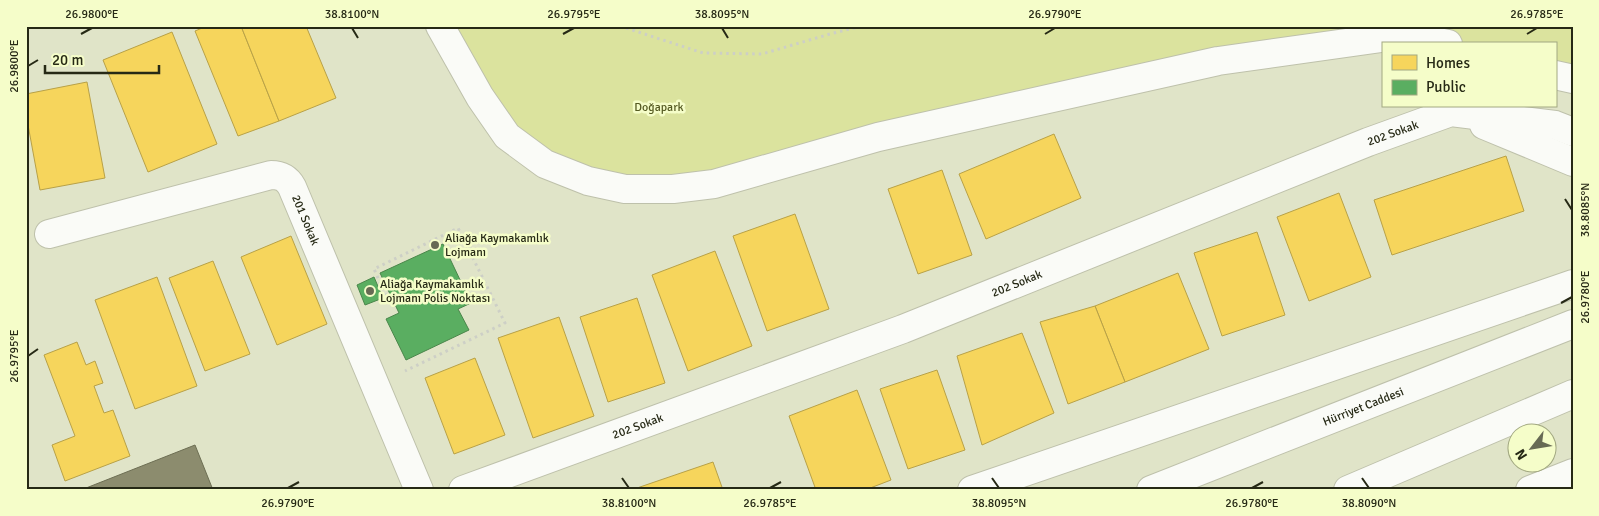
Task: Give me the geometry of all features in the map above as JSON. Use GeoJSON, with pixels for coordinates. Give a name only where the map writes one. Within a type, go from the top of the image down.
{"type":"FeatureCollection","features":[{"type":"Feature","properties":{"kind":"main road"},"geometry":{"type":"LineString","coordinates":[[440,26],[480,97],[507,136],[546,164],[588,181],[625,189],[673,189],[714,184],[878,137],[1218,61],[1403,35],[1438,42]]}},
{"type":"Feature","properties":{"kind":"main road"},"geometry":{"type":"LineString","coordinates":[[1556,75],[1573,79]]}},
{"type":"Feature","properties":{"kind":"main road"},"geometry":{"type":"LineString","coordinates":[[1451,112],[1573,162]]}},
{"type":"Feature","properties":{"kind":"main road","name":"202 Sokak"},"geometry":{"type":"LineString","coordinates":[[463,490],[903,329],[1368,142],[1451,112],[1555,125],[1573,132]]}},
{"type":"Feature","properties":{"kind":"main road","name":"201 Sokak"},"geometry":{"type":"LineString","coordinates":[[49,234],[271,175],[278,175],[289,181],[419,490]]}},
{"type":"Feature","properties":{"kind":"main road"},"geometry":{"type":"LineString","coordinates":[[972,490],[1573,284]]}},
{"type":"Feature","properties":{"kind":"main road","name":"Hürriyet Caddesi"},"geometry":{"type":"LineString","coordinates":[[1152,490],[1573,324]]}},
{"type":"Feature","properties":{"kind":"main road"},"geometry":{"type":"LineString","coordinates":[[1348,490],[1573,394]]}},
{"type":"Feature","properties":{"kind":"main road"},"geometry":{"type":"LineString","coordinates":[[1530,490],[1573,473]]}},
{"type":"Feature","properties":{"kind":"path"},"geometry":{"type":"LineString","coordinates":[[620,26],[703,52],[762,54],[862,26]]}},
{"type":"Feature","properties":{"kind":"path"},"geometry":{"type":"LineString","coordinates":[[386,296],[374,269],[458,228],[505,323],[402,373]]}},
{"type":"Feature","properties":{"kind":"green space","name":"Doğapark"},"geometry":{"type":"Polygon","coordinates":[[[440,26],[1573,26],[1573,79],[1556,75],[1556,42],[1438,42],[1403,35],[673,189],[545,164],[440,26]]]}},
{"type":"Feature","properties":{"kind":"building: Homes"},"geometry":{"type":"Polygon","coordinates":[[[207,26],[241,26],[279,121],[238,136],[195,31],[207,26]]]}},
{"type":"Feature","properties":{"kind":"building: Homes"},"geometry":{"type":"Polygon","coordinates":[[[241,26],[306,26],[336,98],[279,121],[241,26]]]}},
{"type":"Feature","properties":{"kind":"building: Homes"},"geometry":{"type":"Polygon","coordinates":[[[172,32],[217,144],[148,172],[103,60],[172,32]]]}},
{"type":"Feature","properties":{"kind":"building: Homes"},"geometry":{"type":"Polygon","coordinates":[[[87,82],[105,178],[40,190],[26,114],[26,94],[87,82]]]}},
{"type":"Feature","properties":{"kind":"building: Homes"},"geometry":{"type":"Polygon","coordinates":[[[1054,134],[1081,198],[986,239],[959,174],[1054,134]]]}},
{"type":"Feature","properties":{"kind":"building: Homes"},"geometry":{"type":"Polygon","coordinates":[[[1506,156],[1524,211],[1392,255],[1374,200],[1506,156]]]}},
{"type":"Feature","properties":{"kind":"building: Homes"},"geometry":{"type":"Polygon","coordinates":[[[942,170],[972,255],[918,274],[888,189],[942,170]]]}},
{"type":"Feature","properties":{"kind":"building: Homes"},"geometry":{"type":"Polygon","coordinates":[[[1339,193],[1371,277],[1309,301],[1277,217],[1339,193]]]}},
{"type":"Feature","properties":{"kind":"building: Homes"},"geometry":{"type":"Polygon","coordinates":[[[795,214],[829,309],[767,331],[733,236],[795,214]]]}},
{"type":"Feature","properties":{"kind":"building: Homes"},"geometry":{"type":"Polygon","coordinates":[[[1257,232],[1285,315],[1222,336],[1194,253],[1257,232]]]}},
{"type":"Feature","properties":{"kind":"building: Homes"},"geometry":{"type":"Polygon","coordinates":[[[291,236],[327,324],[277,345],[241,257],[291,236]]]}},
{"type":"Feature","properties":{"kind":"building: Homes"},"geometry":{"type":"Polygon","coordinates":[[[715,251],[752,346],[688,371],[652,275],[715,251]]]}},
{"type":"Feature","properties":{"kind":"building: Homes"},"geometry":{"type":"Polygon","coordinates":[[[213,261],[250,354],[205,371],[169,278],[213,261]]]}},
{"type":"Feature","properties":{"kind":"building: Homes"},"geometry":{"type":"Polygon","coordinates":[[[1178,273],[1209,349],[1125,382],[1095,306],[1178,273]]]}},
{"type":"Feature","properties":{"kind":"building: Homes"},"geometry":{"type":"Polygon","coordinates":[[[157,277],[197,386],[135,409],[95,300],[157,277]]]}},
{"type":"Feature","properties":{"kind":"building: Homes"},"geometry":{"type":"Polygon","coordinates":[[[637,298],[665,383],[608,402],[580,317],[637,298]]]}},
{"type":"Feature","properties":{"kind":"building: Homes"},"geometry":{"type":"Polygon","coordinates":[[[1095,306],[1125,382],[1068,404],[1040,322],[1095,306]]]}},
{"type":"Feature","properties":{"kind":"building: Homes"},"geometry":{"type":"Polygon","coordinates":[[[559,317],[594,416],[533,438],[498,338],[559,317]]]}},
{"type":"Feature","properties":{"kind":"building: Homes"},"geometry":{"type":"Polygon","coordinates":[[[1022,333],[1054,413],[982,445],[957,356],[1022,333]]]}},
{"type":"Feature","properties":{"kind":"building: Homes"},"geometry":{"type":"Polygon","coordinates":[[[77,342],[86,365],[95,361],[103,383],[94,386],[104,413],[113,410],[130,456],[65,481],[52,445],[75,436],[44,355],[77,342]]]}},
{"type":"Feature","properties":{"kind":"building: Homes"},"geometry":{"type":"Polygon","coordinates":[[[475,358],[505,435],[454,454],[425,378],[475,358]]]}},
{"type":"Feature","properties":{"kind":"building: Homes"},"geometry":{"type":"Polygon","coordinates":[[[937,370],[965,450],[908,469],[880,389],[937,370]]]}},
{"type":"Feature","properties":{"kind":"building: Homes"},"geometry":{"type":"Polygon","coordinates":[[[857,390],[891,480],[865,490],[816,490],[789,416],[857,390]]]}},
{"type":"Feature","properties":{"kind":"building: Homes"},"geometry":{"type":"Polygon","coordinates":[[[713,462],[723,490],[638,490],[637,488],[713,462]]]}},
{"type":"Feature","properties":{"kind":"building: Public","name":"Aliağa Kaymakamlık Lojmanı"},"geometry":{"type":"Polygon","coordinates":[[[443,244],[471,303],[458,309],[469,330],[406,360],[386,319],[399,313],[380,273],[443,244]]]}},
{"type":"Feature","properties":{"kind":"building: Public","name":"Aliağa Kaymakamlık Lojmanı Polis Noktası"},"geometry":{"type":"Polygon","coordinates":[[[374,277],[383,298],[365,305],[357,285],[374,277]]]}},
{"type":"Feature","properties":{"kind":"building: Industry"},"geometry":{"type":"Polygon","coordinates":[[[195,445],[213,490],[81,490],[195,445]]]}},
{"type":"Feature","properties":{"kind":"place","name":"Aliağa Kaymakamlık Lojmanı"},"geometry":{"type":"Point","coordinates":[435,245]}},
{"type":"Feature","properties":{"kind":"place","name":"Aliağa Kaymakamlık Lojmanı Polis Noktası"},"geometry":{"type":"Point","coordinates":[370,291]}}]}
